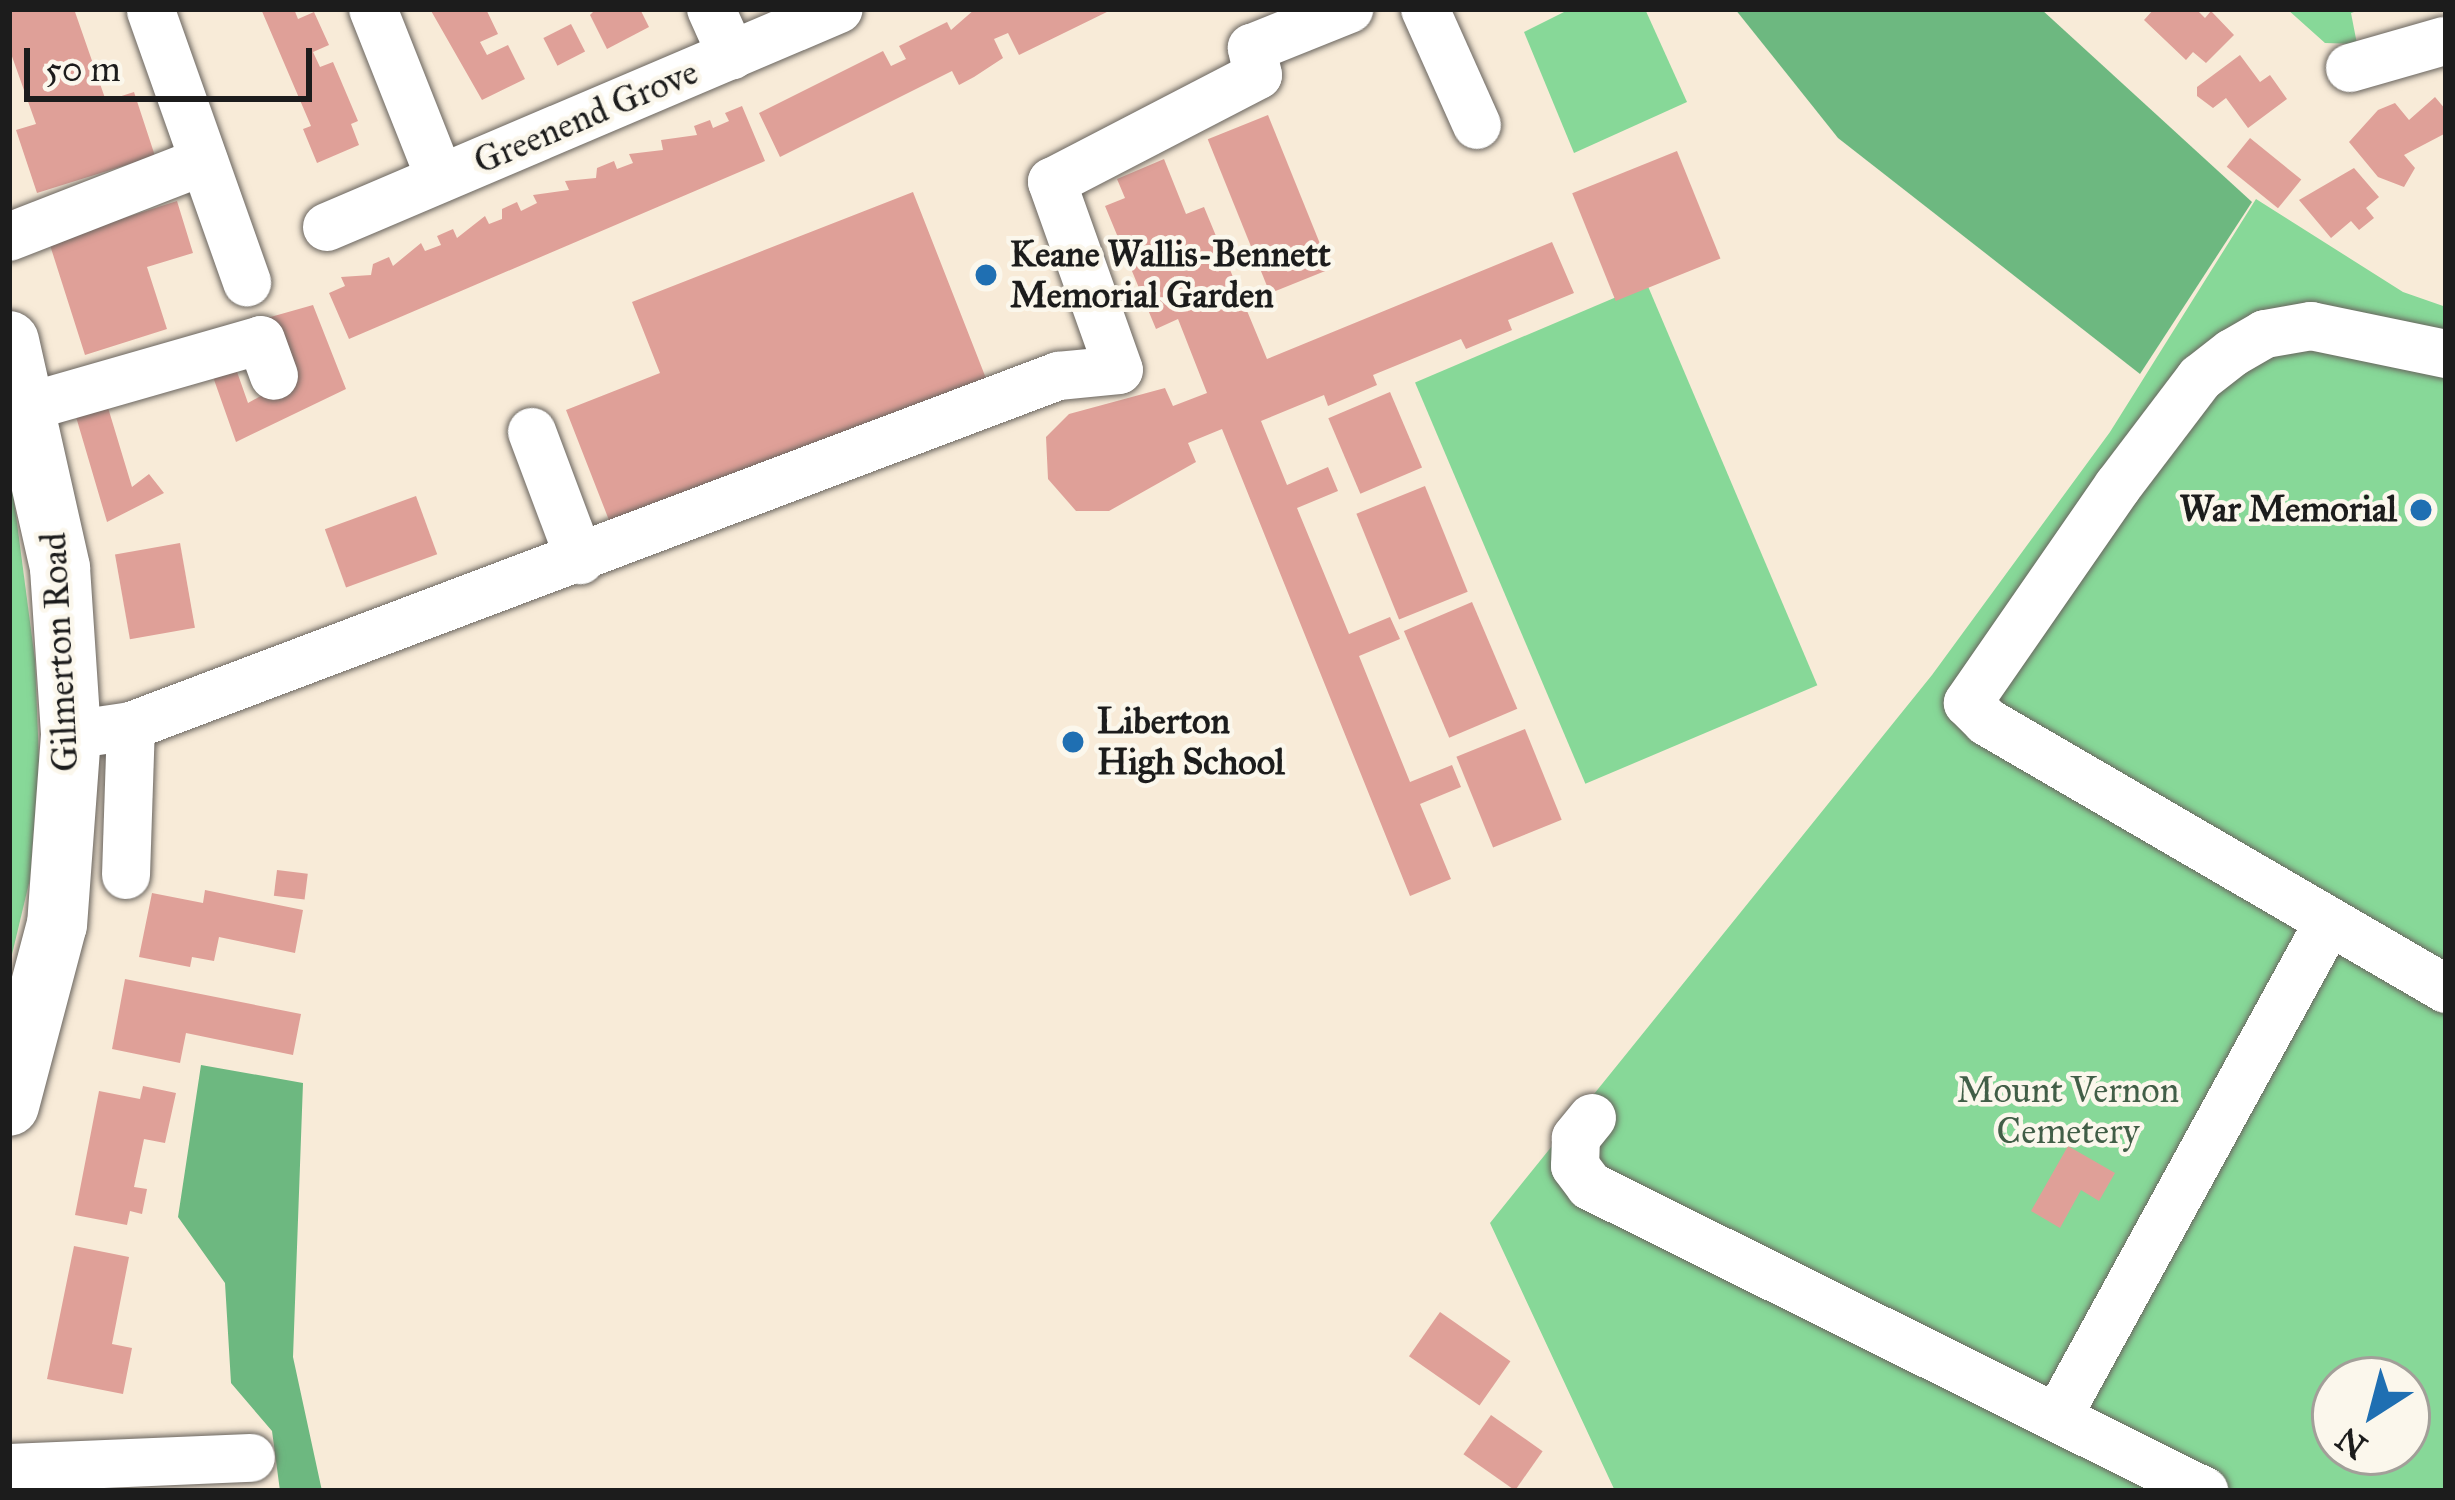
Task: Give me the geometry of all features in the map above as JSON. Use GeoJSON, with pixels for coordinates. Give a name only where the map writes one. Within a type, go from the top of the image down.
{"type":"FeatureCollection","features":[{"type":"Feature","properties":{"kind":"main road","name":"Gilmerton Road"},"geometry":{"type":"LineString","coordinates":[[9,341],[28,407],[60,568],[71,735],[57,924],[9,1106]]}},
{"type":"Feature","properties":{"kind":"street","name":"Greenend Grove"},"geometry":{"type":"LineString","coordinates":[[373,9],[440,178]]}},
{"type":"Feature","properties":{"kind":"street"},"geometry":{"type":"LineString","coordinates":[[711,9],[732,56]]}},
{"type":"Feature","properties":{"kind":"street","name":"Greenend Grove"},"geometry":{"type":"LineString","coordinates":[[327,227],[839,9]]}},
{"type":"Feature","properties":{"kind":"street"},"geometry":{"type":"LineString","coordinates":[[71,735],[131,726],[1058,376],[1119,370],[1052,182],[1258,75],[1252,48],[1349,9]]}},
{"type":"Feature","properties":{"kind":"street"},"geometry":{"type":"LineString","coordinates":[[1424,9],[1477,125]]}},
{"type":"Feature","properties":{"kind":"street"},"geometry":{"type":"LineString","coordinates":[[151,11],[247,282]]}},
{"type":"Feature","properties":{"kind":"street"},"geometry":{"type":"LineString","coordinates":[[2350,68],[2442,32]]}},
{"type":"Feature","properties":{"kind":"street"},"geometry":{"type":"LineString","coordinates":[[9,237],[204,161]]}},
{"type":"Feature","properties":{"kind":"street"},"geometry":{"type":"LineString","coordinates":[[2446,354],[2312,326],[2265,334],[2232,352],[2200,378],[2118,485],[1968,703],[1987,722],[2446,989]]}},
{"type":"Feature","properties":{"kind":"street"},"geometry":{"type":"LineString","coordinates":[[28,407],[261,340],[274,376]]}},
{"type":"Feature","properties":{"kind":"street"},"geometry":{"type":"LineString","coordinates":[[532,432],[580,560]]}},
{"type":"Feature","properties":{"kind":"street"},"geometry":{"type":"LineString","coordinates":[[126,875],[131,726]]}},
{"type":"Feature","properties":{"kind":"street"},"geometry":{"type":"LineString","coordinates":[[2057,1418],[2328,923]]}},
{"type":"Feature","properties":{"kind":"street"},"geometry":{"type":"LineString","coordinates":[[1592,1118],[1576,1138],[1575,1166],[1590,1186],[2204,1491]]}},
{"type":"Feature","properties":{"kind":"street"},"geometry":{"type":"LineString","coordinates":[[9,1468],[251,1459]]}},
{"type":"Feature","properties":{"kind":"green space"},"geometry":{"type":"Polygon","coordinates":[[[1570,9],[1645,9],[1687,102],[1574,153],[1524,32],[1570,9]]]}},
{"type":"Feature","properties":{"kind":"green space"},"geometry":{"type":"Polygon","coordinates":[[[1735,9],[2041,9],[2252,202],[2140,374],[1838,138],[1735,9]]]}},
{"type":"Feature","properties":{"kind":"green space"},"geometry":{"type":"Polygon","coordinates":[[[2287,9],[2363,9],[2351,13],[2357,44],[2325,43],[2287,9]]]}},
{"type":"Feature","properties":{"kind":"green space","name":"Mount Vernon Cemetery"},"geometry":{"type":"Polygon","coordinates":[[[2256,199],[2403,292],[2446,307],[2446,1491],[1615,1491],[1490,1223],[1932,675],[2110,432],[2256,199]]]}},
{"type":"Feature","properties":{"kind":"green space"},"geometry":{"type":"Polygon","coordinates":[[[1647,284],[1817,685],[1585,784],[1415,382],[1647,284]]]}},
{"type":"Feature","properties":{"kind":"green space"},"geometry":{"type":"Polygon","coordinates":[[[9,462],[35,660],[39,760],[30,879],[9,967],[9,462]]]}},
{"type":"Feature","properties":{"kind":"green space"},"geometry":{"type":"Polygon","coordinates":[[[201,1065],[303,1083],[293,1357],[322,1491],[280,1491],[272,1431],[231,1383],[225,1283],[178,1217],[201,1065]]]}},
{"type":"Feature","properties":{"kind":"building"},"geometry":{"type":"Polygon","coordinates":[[[9,9],[74,9],[106,101],[134,92],[155,156],[37,193],[16,130],[36,124],[9,48],[9,9]]]}},
{"type":"Feature","properties":{"kind":"building"},"geometry":{"type":"Polygon","coordinates":[[[261,9],[294,9],[298,19],[314,12],[329,45],[313,52],[320,67],[333,62],[358,121],[351,124],[359,145],[317,163],[303,129],[311,126],[261,9]]]}},
{"type":"Feature","properties":{"kind":"building"},"geometry":{"type":"Polygon","coordinates":[[[430,9],[486,9],[498,34],[480,42],[487,55],[508,45],[525,79],[482,100],[430,9]]]}},
{"type":"Feature","properties":{"kind":"building"},"geometry":{"type":"Polygon","coordinates":[[[596,9],[640,9],[649,27],[607,49],[590,15],[596,9]]]}},
{"type":"Feature","properties":{"kind":"building"},"geometry":{"type":"Polygon","coordinates":[[[975,9],[1113,9],[1019,55],[1008,33],[994,39],[1003,58],[974,77],[959,85],[952,71],[780,157],[759,113],[883,51],[891,66],[906,59],[899,46],[947,22],[951,30],[975,9]]]}},
{"type":"Feature","properties":{"kind":"building"},"geometry":{"type":"Polygon","coordinates":[[[2154,9],[2196,9],[2205,18],[2211,11],[2234,35],[2206,63],[2193,52],[2186,60],[2144,20],[2154,9]]]}},
{"type":"Feature","properties":{"kind":"building"},"geometry":{"type":"Polygon","coordinates":[[[571,24],[585,52],[557,66],[543,38],[571,24]]]}},
{"type":"Feature","properties":{"kind":"building"},"geometry":{"type":"Polygon","coordinates":[[[2240,55],[2260,82],[2270,75],[2287,99],[2248,128],[2226,98],[2213,108],[2197,96],[2197,87],[2240,55]]]}},
{"type":"Feature","properties":{"kind":"building"},"geometry":{"type":"Polygon","coordinates":[[[2435,97],[2446,110],[2446,133],[2404,155],[2415,168],[2404,187],[2378,177],[2349,142],[2378,110],[2395,103],[2409,120],[2435,97]]]}},
{"type":"Feature","properties":{"kind":"building"},"geometry":{"type":"Polygon","coordinates":[[[742,106],[765,161],[349,339],[329,293],[345,286],[341,277],[371,275],[373,264],[389,257],[393,266],[421,243],[425,251],[441,245],[437,236],[453,229],[457,238],[485,216],[489,224],[502,219],[502,209],[517,202],[521,211],[537,203],[533,195],[569,190],[565,181],[596,178],[597,168],[614,161],[617,169],[633,163],[629,154],[663,150],[661,140],[697,135],[694,126],[710,120],[713,128],[729,121],[725,113],[742,106]]]}},
{"type":"Feature","properties":{"kind":"building"},"geometry":{"type":"Polygon","coordinates":[[[1268,115],[1330,269],[1270,293],[1208,139],[1268,115]]]}},
{"type":"Feature","properties":{"kind":"building"},"geometry":{"type":"Polygon","coordinates":[[[2250,138],[2301,180],[2278,208],[2227,167],[2250,138]]]}},
{"type":"Feature","properties":{"kind":"building"},"geometry":{"type":"Polygon","coordinates":[[[1677,151],[1720,259],[1616,301],[1572,193],[1677,151]]]}},
{"type":"Feature","properties":{"kind":"building"},"geometry":{"type":"Polygon","coordinates":[[[1164,159],[1186,214],[1204,207],[1267,359],[1552,242],[1574,293],[1508,320],[1512,330],[1466,349],[1461,339],[1373,375],[1377,385],[1328,406],[1324,395],[1261,421],[1287,485],[1328,467],[1338,491],[1297,508],[1349,634],[1390,617],[1400,639],[1359,656],[1410,782],[1452,765],[1461,787],[1420,804],[1451,879],[1410,896],[1222,429],[1188,443],[1196,462],[1109,511],[1076,511],[1048,479],[1046,437],[1069,414],[1165,388],[1173,406],[1207,393],[1178,319],[1156,329],[1105,206],[1125,198],[1117,179],[1164,159]]]}},
{"type":"Feature","properties":{"kind":"building"},"geometry":{"type":"Polygon","coordinates":[[[2354,168],[2379,197],[2366,208],[2374,218],[2359,230],[2351,221],[2331,238],[2299,200],[2354,168]]]}},
{"type":"Feature","properties":{"kind":"building"},"geometry":{"type":"Polygon","coordinates":[[[913,192],[989,386],[614,533],[566,410],[660,373],[632,302],[913,192]]]}},
{"type":"Feature","properties":{"kind":"building"},"geometry":{"type":"Polygon","coordinates":[[[177,201],[193,253],[147,267],[167,329],[85,355],[49,242],[177,201]]]}},
{"type":"Feature","properties":{"kind":"building"},"geometry":{"type":"Polygon","coordinates":[[[313,305],[346,389],[236,442],[212,374],[235,366],[248,403],[289,380],[267,318],[313,305]]]}},
{"type":"Feature","properties":{"kind":"building"},"geometry":{"type":"Polygon","coordinates":[[[1390,392],[1422,467],[1360,494],[1328,418],[1390,392]]]}},
{"type":"Feature","properties":{"kind":"building"},"geometry":{"type":"Polygon","coordinates":[[[106,401],[132,487],[149,474],[164,493],[107,522],[74,410],[106,401]]]}},
{"type":"Feature","properties":{"kind":"building"},"geometry":{"type":"Polygon","coordinates":[[[1425,486],[1468,592],[1399,619],[1356,514],[1425,486]]]}},
{"type":"Feature","properties":{"kind":"building"},"geometry":{"type":"Polygon","coordinates":[[[416,496],[437,554],[346,587],[325,529],[416,496]]]}},
{"type":"Feature","properties":{"kind":"building"},"geometry":{"type":"Polygon","coordinates":[[[180,543],[195,628],[130,639],[115,554],[180,543]]]}},
{"type":"Feature","properties":{"kind":"building"},"geometry":{"type":"Polygon","coordinates":[[[1472,602],[1517,709],[1449,738],[1404,631],[1472,602]]]}},
{"type":"Feature","properties":{"kind":"building"},"geometry":{"type":"Polygon","coordinates":[[[1525,729],[1562,820],[1493,848],[1456,757],[1525,729]]]}},
{"type":"Feature","properties":{"kind":"building"},"geometry":{"type":"Polygon","coordinates":[[[277,870],[308,874],[305,900],[274,896],[277,870]]]}},
{"type":"Feature","properties":{"kind":"building"},"geometry":{"type":"Polygon","coordinates":[[[205,890],[303,910],[295,953],[219,937],[214,961],[192,957],[190,967],[139,957],[152,893],[203,903],[205,890]]]}},
{"type":"Feature","properties":{"kind":"building"},"geometry":{"type":"Polygon","coordinates":[[[125,979],[301,1014],[293,1055],[186,1033],[180,1063],[112,1049],[125,979]]]}},
{"type":"Feature","properties":{"kind":"building"},"geometry":{"type":"Polygon","coordinates":[[[143,1086],[176,1093],[165,1143],[144,1139],[134,1187],[147,1189],[142,1214],[130,1211],[127,1225],[75,1215],[99,1091],[140,1099],[143,1086]]]}},
{"type":"Feature","properties":{"kind":"building"},"geometry":{"type":"Polygon","coordinates":[[[2068,1146],[2115,1173],[2099,1201],[2081,1190],[2060,1228],[2031,1211],[2068,1146]]]}},
{"type":"Feature","properties":{"kind":"building"},"geometry":{"type":"Polygon","coordinates":[[[74,1246],[129,1257],[112,1344],[132,1348],[123,1394],[47,1379],[74,1246]]]}},
{"type":"Feature","properties":{"kind":"building"},"geometry":{"type":"Polygon","coordinates":[[[1440,1312],[1510,1361],[1479,1406],[1409,1356],[1440,1312]]]}},
{"type":"Feature","properties":{"kind":"building"},"geometry":{"type":"Polygon","coordinates":[[[1491,1415],[1543,1451],[1515,1490],[1463,1454],[1491,1415]]]}},
{"type":"Feature","properties":{"kind":"place","name":"Keane Wallis-Bennett Memorial Garden"},"geometry":{"type":"Point","coordinates":[986,275]}},
{"type":"Feature","properties":{"kind":"place","name":"War Memorial"},"geometry":{"type":"Point","coordinates":[2421,510]}},
{"type":"Feature","properties":{"kind":"place","name":"Liberton High School"},"geometry":{"type":"Point","coordinates":[1073,742]}}]}
